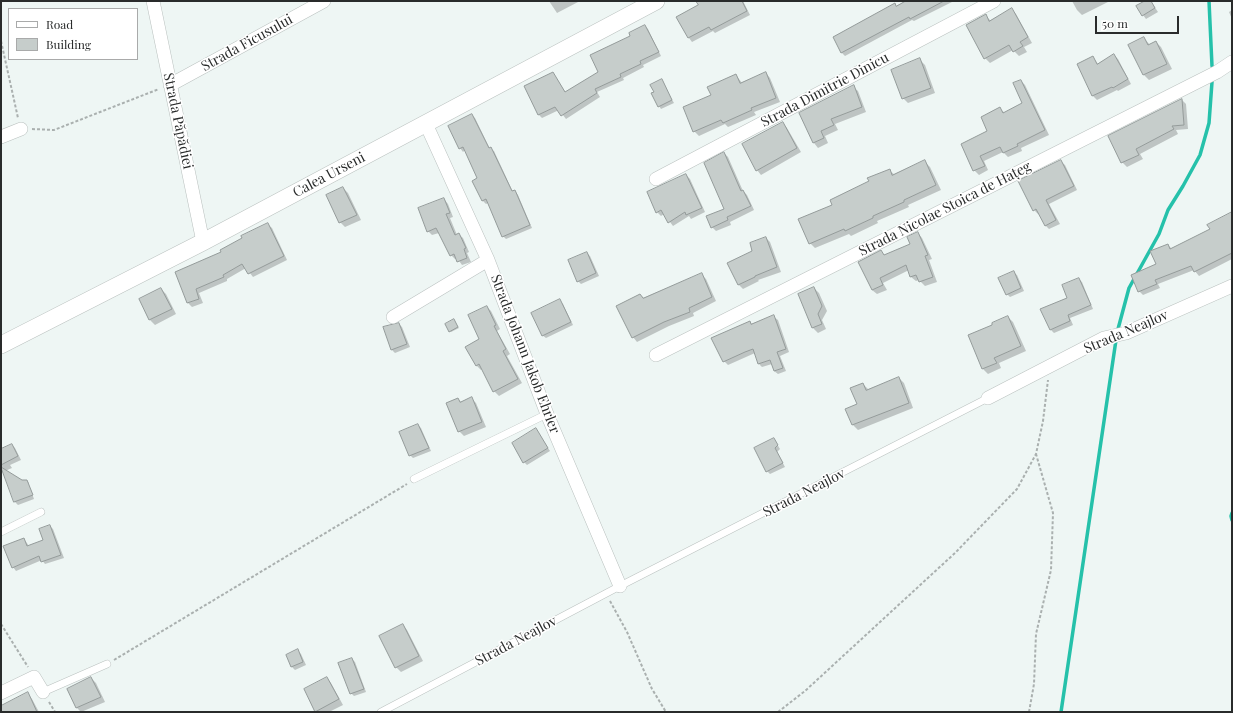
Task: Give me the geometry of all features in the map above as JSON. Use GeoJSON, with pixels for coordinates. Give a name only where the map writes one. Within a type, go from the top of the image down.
{"type":"FeatureCollection","features":[{"type":"Feature","properties":{"kind":"street","name":"Strada Păpădiei"},"geometry":{"type":"LineString","coordinates":[[153,1],[203,242]]}},
{"type":"Feature","properties":{"kind":"street","name":"Strada Ficusului"},"geometry":{"type":"LineString","coordinates":[[170,85],[324,1]]}},
{"type":"Feature","properties":{"kind":"street","name":"Calea Urseni"},"geometry":{"type":"LineString","coordinates":[[1,345],[203,242],[656,1]]}},
{"type":"Feature","properties":{"kind":"street","name":"Strada Dimitrie Dinicu"},"geometry":{"type":"LineString","coordinates":[[656,179],[994,1]]}},
{"type":"Feature","properties":{"kind":"street","name":"Strada Nicolae Stoica de Hațeg"},"geometry":{"type":"LineString","coordinates":[[656,355],[1218,72],[1232,62]]}},
{"type":"Feature","properties":{"kind":"street","name":"Strada Johann Jakob Ehrler"},"geometry":{"type":"LineString","coordinates":[[426,124],[488,260],[547,414],[620,586]]}},
{"type":"Feature","properties":{"kind":"street"},"geometry":{"type":"LineString","coordinates":[[1,138],[21,129]]}},
{"type":"Feature","properties":{"kind":"street"},"geometry":{"type":"LineString","coordinates":[[393,317],[488,260]]}},
{"type":"Feature","properties":{"kind":"street","name":"Strada Neajlov"},"geometry":{"type":"LineString","coordinates":[[988,398],[1104,338],[1126,333],[1232,286]]}},
{"type":"Feature","properties":{"kind":"street"},"geometry":{"type":"LineString","coordinates":[[1,693],[34,677],[43,692]]}},
{"type":"Feature","properties":{"kind":"lane","name":"Strada Neajlov"},"geometry":{"type":"LineString","coordinates":[[381,712],[606,593],[988,398]]}},
{"type":"Feature","properties":{"kind":"lane"},"geometry":{"type":"LineString","coordinates":[[414,479],[547,414]]}},
{"type":"Feature","properties":{"kind":"lane"},"geometry":{"type":"LineString","coordinates":[[1,532],[41,512]]}},
{"type":"Feature","properties":{"kind":"lane"},"geometry":{"type":"LineString","coordinates":[[43,692],[107,664]]}},
{"type":"Feature","properties":{"kind":"path"},"geometry":{"type":"LineString","coordinates":[[1,41],[21,129],[54,130],[170,85]]}},
{"type":"Feature","properties":{"kind":"path"},"geometry":{"type":"LineString","coordinates":[[778,712],[805,691],[955,553],[1017,489],[1036,454],[1043,421],[1049,367]]}},
{"type":"Feature","properties":{"kind":"path"},"geometry":{"type":"LineString","coordinates":[[1029,712],[1034,684],[1036,634],[1051,570],[1053,513],[1036,454]]}},
{"type":"Feature","properties":{"kind":"path"},"geometry":{"type":"LineString","coordinates":[[107,664],[414,479]]}},
{"type":"Feature","properties":{"kind":"path"},"geometry":{"type":"LineString","coordinates":[[606,593],[627,632],[652,689],[666,712]]}},
{"type":"Feature","properties":{"kind":"path"},"geometry":{"type":"LineString","coordinates":[[1,624],[34,677]]}},
{"type":"Feature","properties":{"kind":"building"},"geometry":{"type":"Polygon","coordinates":[[[696,1],[742,1],[747,11],[711,30],[709,27],[688,38],[676,17],[698,5],[696,1]]]}},
{"type":"Feature","properties":{"kind":"building"},"geometry":{"type":"Polygon","coordinates":[[[906,1],[944,1],[910,19],[909,17],[841,53],[833,37],[895,3],[896,6],[906,1]]]}},
{"type":"Feature","properties":{"kind":"building"},"geometry":{"type":"Polygon","coordinates":[[[1145,1],[1151,1],[1155,8],[1142,16],[1136,6],[1145,1]]]}},
{"type":"Feature","properties":{"kind":"building"},"geometry":{"type":"Polygon","coordinates":[[[1012,8],[1028,37],[1020,42],[1023,46],[1013,52],[1009,45],[984,59],[966,25],[986,14],[989,21],[1012,8]]]}},
{"type":"Feature","properties":{"kind":"building"},"geometry":{"type":"Polygon","coordinates":[[[645,25],[659,52],[640,61],[641,64],[620,74],[621,77],[595,89],[597,93],[561,116],[555,107],[538,115],[524,86],[553,72],[565,92],[598,72],[590,55],[630,36],[629,33],[645,25]]]}},
{"type":"Feature","properties":{"kind":"building"},"geometry":{"type":"Polygon","coordinates":[[[1144,37],[1148,45],[1156,41],[1167,64],[1143,75],[1128,45],[1144,37]]]}},
{"type":"Feature","properties":{"kind":"building"},"geometry":{"type":"Polygon","coordinates":[[[1114,54],[1128,79],[1113,88],[1112,87],[1092,96],[1077,64],[1093,56],[1097,64],[1114,54]]]}},
{"type":"Feature","properties":{"kind":"building"},"geometry":{"type":"Polygon","coordinates":[[[920,58],[931,88],[902,99],[891,70],[920,58]]]}},
{"type":"Feature","properties":{"kind":"building"},"geometry":{"type":"Polygon","coordinates":[[[766,72],[776,98],[751,108],[752,110],[723,123],[721,120],[693,132],[683,107],[711,95],[707,87],[736,74],[740,83],[766,72]]]}},
{"type":"Feature","properties":{"kind":"building"},"geometry":{"type":"Polygon","coordinates":[[[662,79],[672,100],[658,107],[651,93],[654,92],[650,85],[662,79]]]}},
{"type":"Feature","properties":{"kind":"building"},"geometry":{"type":"Polygon","coordinates":[[[1021,80],[1045,130],[1003,153],[1000,147],[980,156],[985,166],[973,171],[961,144],[987,131],[981,117],[1000,107],[1003,113],[1022,103],[1013,83],[1021,80]]]}},
{"type":"Feature","properties":{"kind":"building"},"geometry":{"type":"Polygon","coordinates":[[[854,85],[862,107],[831,119],[834,125],[821,131],[824,138],[813,143],[799,113],[854,85]]]}},
{"type":"Feature","properties":{"kind":"building"},"geometry":{"type":"Polygon","coordinates":[[[1182,99],[1184,125],[1172,126],[1174,129],[1136,149],[1139,155],[1121,163],[1108,136],[1182,99]]]}},
{"type":"Feature","properties":{"kind":"building"},"geometry":{"type":"Polygon","coordinates":[[[472,114],[489,148],[491,147],[512,191],[515,190],[530,225],[502,237],[486,199],[482,201],[472,181],[477,178],[463,147],[459,149],[448,126],[472,114]]]}},
{"type":"Feature","properties":{"kind":"building"},"geometry":{"type":"Polygon","coordinates":[[[783,122],[797,148],[756,171],[742,144],[783,122]]]}},
{"type":"Feature","properties":{"kind":"building"},"geometry":{"type":"Polygon","coordinates":[[[724,152],[741,191],[743,190],[751,206],[727,217],[728,220],[711,228],[706,216],[724,209],[704,163],[724,152]]]}},
{"type":"Feature","properties":{"kind":"building"},"geometry":{"type":"Polygon","coordinates":[[[925,160],[936,185],[873,216],[873,218],[845,231],[844,229],[809,244],[798,219],[832,205],[830,200],[869,181],[867,178],[890,169],[892,175],[925,160]]]}},
{"type":"Feature","properties":{"kind":"building"},"geometry":{"type":"Polygon","coordinates":[[[1061,160],[1074,186],[1046,200],[1056,220],[1045,226],[1036,209],[1033,211],[1018,181],[1061,160]]]}},
{"type":"Feature","properties":{"kind":"building"},"geometry":{"type":"Polygon","coordinates":[[[686,174],[702,208],[686,215],[685,212],[668,223],[661,210],[656,213],[647,192],[686,174]]]}},
{"type":"Feature","properties":{"kind":"building"},"geometry":{"type":"Polygon","coordinates":[[[343,187],[357,215],[339,223],[326,195],[343,187]]]}},
{"type":"Feature","properties":{"kind":"building"},"geometry":{"type":"Polygon","coordinates":[[[444,198],[450,213],[446,214],[455,235],[459,233],[466,248],[464,249],[467,258],[457,262],[454,254],[450,256],[436,228],[427,232],[418,208],[444,198]]]}},
{"type":"Feature","properties":{"kind":"building"},"geometry":{"type":"Polygon","coordinates":[[[1232,212],[1232,253],[1194,272],[1191,266],[1155,280],[1157,284],[1138,292],[1131,275],[1156,264],[1150,251],[1168,244],[1170,249],[1210,229],[1207,225],[1232,212]]]}},
{"type":"Feature","properties":{"kind":"building"},"geometry":{"type":"Polygon","coordinates":[[[268,223],[284,256],[248,274],[242,264],[223,275],[224,277],[196,289],[199,299],[187,303],[175,272],[221,252],[220,250],[242,238],[241,236],[268,223]]]}},
{"type":"Feature","properties":{"kind":"building"},"geometry":{"type":"Polygon","coordinates":[[[918,232],[928,255],[925,256],[933,277],[919,282],[916,275],[910,277],[906,265],[880,278],[883,285],[872,290],[858,262],[881,250],[884,255],[910,244],[907,237],[918,232]]]}},
{"type":"Feature","properties":{"kind":"building"},"geometry":{"type":"Polygon","coordinates":[[[766,237],[777,267],[738,285],[727,263],[752,251],[750,243],[766,237]]]}},
{"type":"Feature","properties":{"kind":"building"},"geometry":{"type":"Polygon","coordinates":[[[587,252],[596,273],[577,282],[568,260],[587,252]]]}},
{"type":"Feature","properties":{"kind":"building"},"geometry":{"type":"Polygon","coordinates":[[[1014,271],[1021,288],[1006,295],[998,278],[1014,271]]]}},
{"type":"Feature","properties":{"kind":"building"},"geometry":{"type":"Polygon","coordinates":[[[702,273],[712,297],[689,308],[690,312],[664,322],[632,338],[616,306],[640,294],[643,298],[702,273]]]}},
{"type":"Feature","properties":{"kind":"building"},"geometry":{"type":"Polygon","coordinates":[[[1079,278],[1091,305],[1068,315],[1070,321],[1050,330],[1040,309],[1067,298],[1062,285],[1079,278]]]}},
{"type":"Feature","properties":{"kind":"building"},"geometry":{"type":"Polygon","coordinates":[[[814,287],[822,306],[818,314],[822,324],[812,328],[798,294],[814,287]]]}},
{"type":"Feature","properties":{"kind":"building"},"geometry":{"type":"Polygon","coordinates":[[[161,288],[172,309],[149,320],[139,299],[161,288]]]}},
{"type":"Feature","properties":{"kind":"building"},"geometry":{"type":"Polygon","coordinates":[[[560,299],[571,322],[542,336],[531,313],[560,299]]]}},
{"type":"Feature","properties":{"kind":"building"},"geometry":{"type":"Polygon","coordinates":[[[487,306],[496,325],[494,326],[506,349],[503,351],[518,379],[493,392],[479,364],[476,366],[465,347],[479,339],[468,315],[487,306]]]}},
{"type":"Feature","properties":{"kind":"building"},"geometry":{"type":"Polygon","coordinates":[[[774,315],[786,349],[777,352],[783,368],[774,371],[770,360],[758,364],[753,349],[723,362],[711,338],[750,321],[751,324],[774,315]]]}},
{"type":"Feature","properties":{"kind":"building"},"geometry":{"type":"Polygon","coordinates":[[[1008,316],[1021,346],[994,358],[997,363],[982,369],[968,335],[992,325],[992,323],[1008,316]]]}},
{"type":"Feature","properties":{"kind":"building"},"geometry":{"type":"Polygon","coordinates":[[[454,319],[458,327],[449,332],[445,324],[454,319]]]}},
{"type":"Feature","properties":{"kind":"building"},"geometry":{"type":"Polygon","coordinates":[[[399,323],[407,344],[391,350],[383,327],[399,323]]]}},
{"type":"Feature","properties":{"kind":"building"},"geometry":{"type":"Polygon","coordinates":[[[899,377],[909,403],[852,425],[845,409],[857,404],[850,388],[863,383],[866,390],[899,377]]]}},
{"type":"Feature","properties":{"kind":"building"},"geometry":{"type":"Polygon","coordinates":[[[472,397],[482,422],[458,432],[446,403],[458,398],[460,402],[472,397]]]}},
{"type":"Feature","properties":{"kind":"building"},"geometry":{"type":"Polygon","coordinates":[[[418,424],[429,448],[409,456],[399,432],[418,424]]]}},
{"type":"Feature","properties":{"kind":"building"},"geometry":{"type":"Polygon","coordinates":[[[536,428],[548,448],[523,463],[512,443],[536,428]]]}},
{"type":"Feature","properties":{"kind":"building"},"geometry":{"type":"Polygon","coordinates":[[[774,438],[778,445],[775,448],[783,463],[766,472],[754,448],[774,438]]]}},
{"type":"Feature","properties":{"kind":"building"},"geometry":{"type":"Polygon","coordinates":[[[12,444],[18,456],[1,465],[1,449],[12,444]]]}},
{"type":"Feature","properties":{"kind":"building"},"geometry":{"type":"Polygon","coordinates":[[[1,467],[22,480],[27,480],[33,495],[14,502],[1,467]]]}},
{"type":"Feature","properties":{"kind":"building"},"geometry":{"type":"Polygon","coordinates":[[[50,525],[61,555],[41,562],[39,556],[12,568],[3,546],[24,538],[27,546],[43,540],[39,529],[50,525]]]}},
{"type":"Feature","properties":{"kind":"building"},"geometry":{"type":"Polygon","coordinates":[[[403,624],[419,656],[395,668],[379,636],[403,624]]]}},
{"type":"Feature","properties":{"kind":"building"},"geometry":{"type":"Polygon","coordinates":[[[298,649],[303,662],[291,667],[286,655],[298,649]]]}},
{"type":"Feature","properties":{"kind":"building"},"geometry":{"type":"Polygon","coordinates":[[[352,658],[364,689],[350,694],[338,663],[352,658]]]}},
{"type":"Feature","properties":{"kind":"building"},"geometry":{"type":"Polygon","coordinates":[[[91,677],[101,697],[76,708],[67,689],[91,677]]]}},
{"type":"Feature","properties":{"kind":"building"},"geometry":{"type":"Polygon","coordinates":[[[327,677],[339,699],[315,712],[304,689],[327,677]]]}},
{"type":"Feature","properties":{"kind":"building"},"geometry":{"type":"Polygon","coordinates":[[[28,692],[37,712],[1,712],[1,706],[28,692]]]}},
{"type":"Feature","properties":{"kind":"waterway"},"geometry":{"type":"LineString","coordinates":[[1209,1],[1212,66]]}},
{"type":"Feature","properties":{"kind":"waterway"},"geometry":{"type":"LineString","coordinates":[[1118,329],[1129,288],[1159,234],[1168,210],[1200,155],[1209,123],[1212,82]]}},
{"type":"Feature","properties":{"kind":"waterway"},"geometry":{"type":"LineString","coordinates":[[1061,712],[1116,340]]}},
{"type":"Feature","properties":{"kind":"waterway"},"geometry":{"type":"LineString","coordinates":[[1232,513],[1232,520]]}}]}
